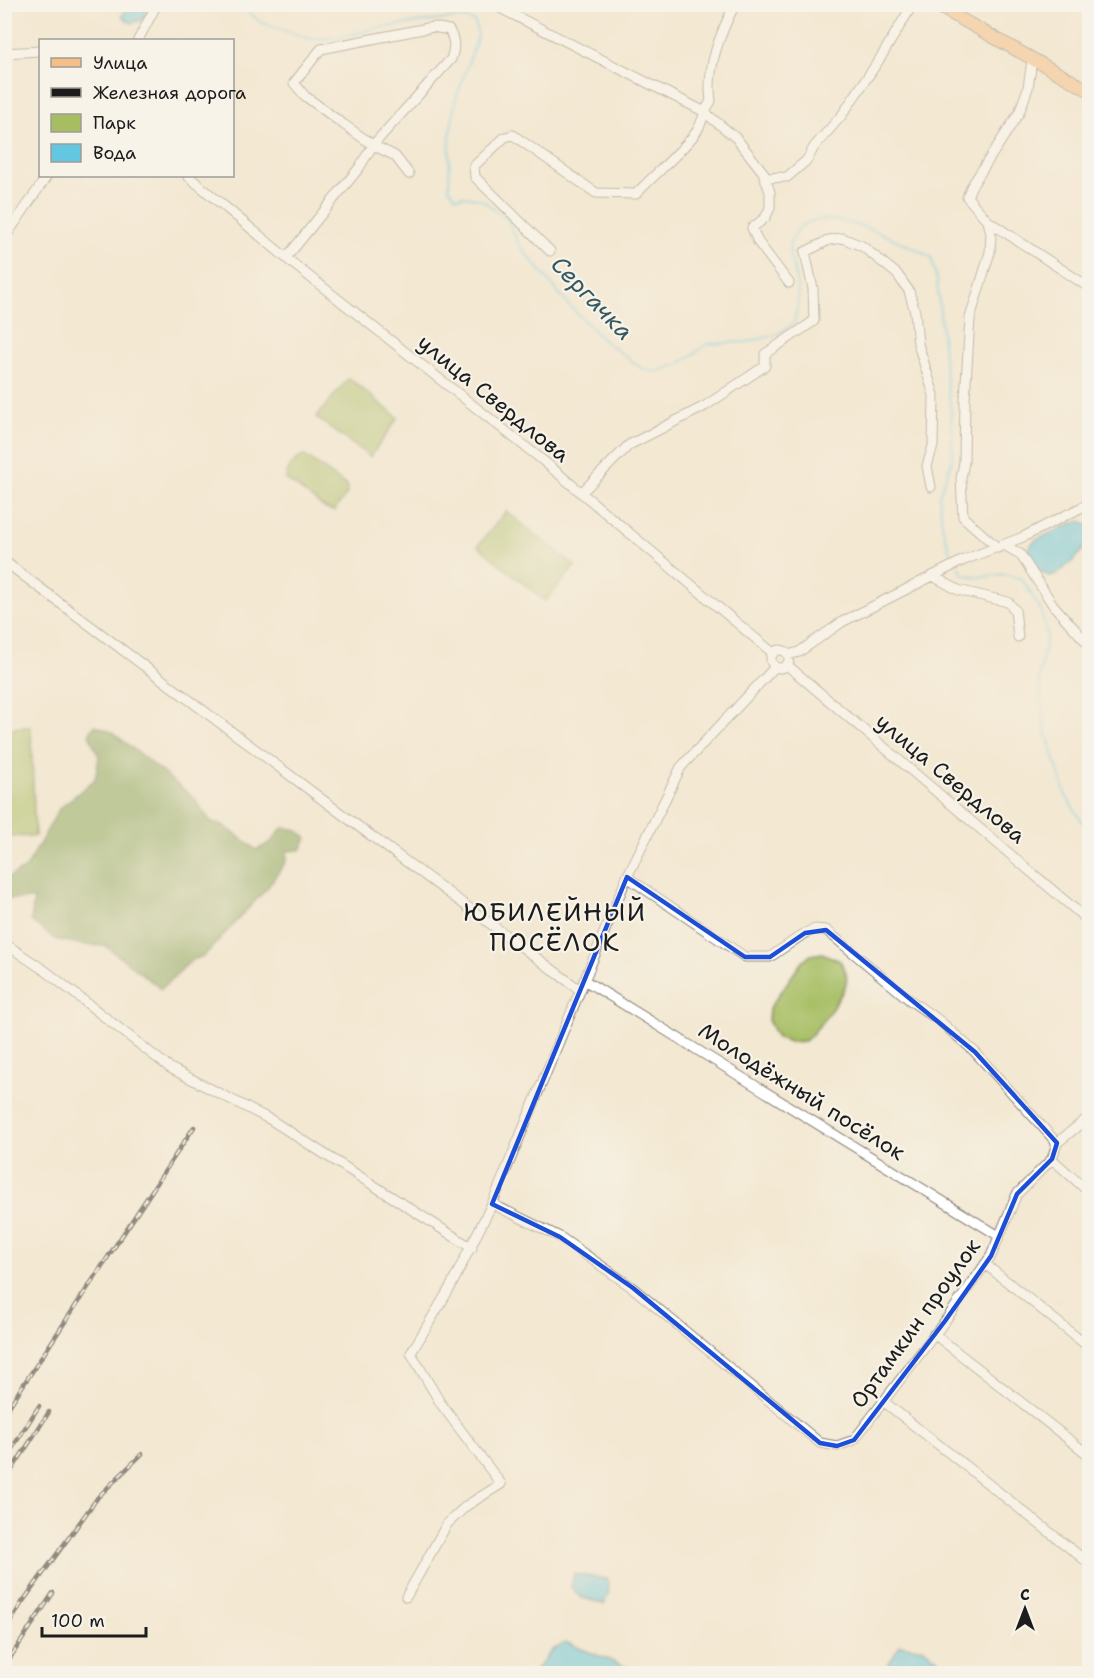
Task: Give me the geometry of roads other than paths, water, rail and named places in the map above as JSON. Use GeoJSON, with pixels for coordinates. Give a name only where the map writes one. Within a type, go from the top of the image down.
{"type":"FeatureCollection","features":[{"type":"Feature","properties":{"kind":"main road"},"geometry":{"type":"LineString","coordinates":[[934,4],[1089,91]]}},
{"type":"Feature","properties":{"kind":"street"},"geometry":{"type":"LineString","coordinates":[[139,39],[157,4]]}},
{"type":"Feature","properties":{"kind":"street"},"geometry":{"type":"LineString","coordinates":[[492,4],[704,111],[736,138],[757,162],[766,178],[770,192],[770,208],[765,218],[752,228],[758,243],[789,283]]}},
{"type":"Feature","properties":{"kind":"street"},"geometry":{"type":"LineString","coordinates":[[550,251],[475,177],[474,166],[504,137],[513,135],[596,194],[636,194],[693,136],[703,122],[704,111],[711,101],[709,84],[721,33],[735,4]]}},
{"type":"Feature","properties":{"kind":"street"},"geometry":{"type":"LineString","coordinates":[[766,178],[786,177],[807,160],[814,147],[842,115],[913,4]]}},
{"type":"Feature","properties":{"kind":"street"},"geometry":{"type":"LineString","coordinates":[[286,258],[360,168],[373,146],[451,59],[455,49],[454,38],[449,30],[433,27],[321,49],[294,83],[305,96],[373,146],[395,156],[409,174]]}},
{"type":"Feature","properties":{"kind":"street"},"geometry":{"type":"LineString","coordinates":[[4,52],[39,51]]}},
{"type":"Feature","properties":{"kind":"street"},"geometry":{"type":"LineString","coordinates":[[1032,60],[1028,88],[1019,113],[971,187],[967,197],[988,221],[1089,288]]}},
{"type":"Feature","properties":{"kind":"street"},"geometry":{"type":"LineString","coordinates":[[4,239],[46,177]]}},
{"type":"Feature","properties":{"kind":"street","name":"улица Свердлова"},"geometry":{"type":"LineString","coordinates":[[189,177],[286,258],[541,459],[773,653]]}},
{"type":"Feature","properties":{"kind":"street"},"geometry":{"type":"LineString","coordinates":[[988,221],[991,234],[990,252],[970,318],[964,462],[961,478],[963,517],[1001,547],[1020,554],[1053,605],[1089,646]]}},
{"type":"Feature","properties":{"kind":"street"},"geometry":{"type":"LineString","coordinates":[[581,493],[629,445],[705,406],[765,366],[765,354],[814,321],[813,289],[805,252],[829,240],[842,238],[861,246],[897,274],[909,291],[915,312],[918,344],[934,395],[933,446],[927,466],[931,488]]}},
{"type":"Feature","properties":{"kind":"street"},"geometry":{"type":"LineString","coordinates":[[788,660],[784,651],[778,650],[771,658],[775,667],[781,669],[788,660],[842,622],[964,560],[1023,537],[1089,503]]}},
{"type":"Feature","properties":{"kind":"street"},"geometry":{"type":"LineString","coordinates":[[4,561],[339,813],[580,990]]}},
{"type":"Feature","properties":{"kind":"street"},"geometry":{"type":"LineString","coordinates":[[933,576],[958,590],[1008,602],[1015,610],[1018,637]]}},
{"type":"Feature","properties":{"kind":"street","name":"улица Свердлова"},"geometry":{"type":"LineString","coordinates":[[788,660],[1089,922]]}},
{"type":"Feature","properties":{"kind":"street"},"geometry":{"type":"LineString","coordinates":[[406,1597],[447,1524],[466,1506],[501,1484],[441,1404],[411,1353],[472,1248],[627,877],[681,767],[775,667]]}},
{"type":"Feature","properties":{"kind":"street"},"geometry":{"type":"LineString","coordinates":[[627,877],[745,957],[770,957],[805,933],[815,929],[826,930],[975,1053],[1057,1143],[1089,1116]]}},
{"type":"Feature","properties":{"kind":"street"},"geometry":{"type":"LineString","coordinates":[[4,944],[47,972],[170,1068],[271,1120],[472,1248]]}},
{"type":"Feature","properties":{"kind":"street","name":"Молодёжный посёлок"},"geometry":{"type":"LineString","coordinates":[[584,980],[999,1236]]}},
{"type":"Feature","properties":{"kind":"street","name":"Ортамкин проулок"},"geometry":{"type":"LineString","coordinates":[[492,1204],[560,1237],[633,1288],[820,1443],[837,1446],[854,1440],[985,1264],[1017,1194],[1052,1158],[1057,1143]]}},
{"type":"Feature","properties":{"kind":"street"},"geometry":{"type":"LineString","coordinates":[[1052,1158],[1089,1193]]}},
{"type":"Feature","properties":{"kind":"street"},"geometry":{"type":"LineString","coordinates":[[985,1264],[1089,1348]]}},
{"type":"Feature","properties":{"kind":"street"},"geometry":{"type":"LineString","coordinates":[[934,1334],[1089,1456]]}},
{"type":"Feature","properties":{"kind":"street"},"geometry":{"type":"LineString","coordinates":[[883,1401],[1089,1564]]}},
{"type":"Feature","properties":{"kind":"water"},"geometry":{"type":"Polygon","coordinates":[[[126,4],[149,5],[142,20],[131,23],[122,16],[127,8],[126,4]]]}},
{"type":"Feature","properties":{"kind":"water"},"geometry":{"type":"Polygon","coordinates":[[[1078,521],[1089,524],[1089,541],[1077,557],[1057,574],[1049,576],[1036,569],[1029,560],[1028,549],[1035,540],[1078,521]]]}},
{"type":"Feature","properties":{"kind":"water"},"geometry":{"type":"Polygon","coordinates":[[[574,1574],[607,1579],[609,1592],[604,1604],[580,1597],[571,1587],[574,1574]]]}},
{"type":"Feature","properties":{"kind":"water"},"geometry":{"type":"Polygon","coordinates":[[[565,1642],[626,1667],[633,1673],[533,1673],[553,1649],[565,1642]]]}},
{"type":"Feature","properties":{"kind":"water"},"geometry":{"type":"Polygon","coordinates":[[[900,1645],[925,1649],[955,1673],[890,1673],[887,1666],[900,1645]]]}},
{"type":"Feature","properties":{"kind":"waterway","name":"Сергачка"},"geometry":{"type":"LineString","coordinates":[[240,4],[260,22],[310,39],[342,37],[377,28],[463,17],[475,22],[478,36],[455,101],[450,137],[449,188],[456,197],[467,196],[482,200],[506,218],[520,246],[567,303],[603,340],[643,369],[656,372],[679,364],[708,344],[747,342],[776,335],[794,323],[798,290],[789,246],[795,234],[805,224],[821,220],[840,221],[860,226],[931,257],[937,280],[951,411],[953,458],[939,495],[942,525],[949,549],[956,562]]}},
{"type":"Feature","properties":{"kind":"waterway","name":"Сергачка"},"geometry":{"type":"LineString","coordinates":[[959,567],[963,575],[984,577],[1004,574],[1022,579],[1041,610],[1047,635],[1039,678],[1045,728],[1066,796],[1081,820],[1090,828]]}},
{"type":"Feature","properties":{"kind":"railway"},"geometry":{"type":"LineString","coordinates":[[4,1414],[194,1127]]}},
{"type":"Feature","properties":{"kind":"railway"},"geometry":{"type":"LineString","coordinates":[[4,1461],[39,1406]]}},
{"type":"Feature","properties":{"kind":"railway"},"geometry":{"type":"LineString","coordinates":[[4,1482],[49,1412]]}},
{"type":"Feature","properties":{"kind":"railway"},"geometry":{"type":"LineString","coordinates":[[4,1634],[21,1604],[98,1497],[142,1454]]}},
{"type":"Feature","properties":{"kind":"railway"},"geometry":{"type":"LineString","coordinates":[[4,1667],[53,1593]]}},
{"type":"Feature","properties":{"kind":"district","name":"ЮБИЛЕЙНЫЙ ПОСЁЛОК"},"geometry":{"type":"Point","coordinates":[555,927]}}]}
